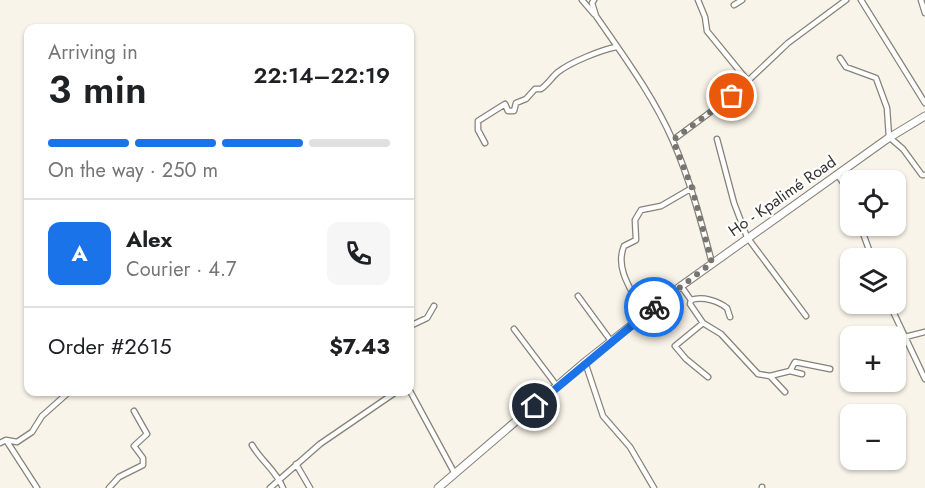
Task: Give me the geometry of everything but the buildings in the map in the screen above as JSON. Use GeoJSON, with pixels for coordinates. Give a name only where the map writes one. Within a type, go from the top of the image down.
{"type":"FeatureCollection","features":[{"type":"Feature","properties":{"kind":"main road","name":"Ho - Kpalimé Road"},"geometry":{"type":"LineString","coordinates":[[438,488],[585,362],[681,286],[890,137],[925,116]]}},
{"type":"Feature","properties":{"kind":"street"},"geometry":{"type":"LineString","coordinates":[[582,0],[596,16],[659,112],[673,140],[692,188],[712,263]]}},
{"type":"Feature","properties":{"kind":"street"},"geometry":{"type":"LineString","coordinates":[[594,0],[592,3],[596,16]]}},
{"type":"Feature","properties":{"kind":"street"},"geometry":{"type":"LineString","coordinates":[[698,0],[705,16],[707,31],[747,81]]}},
{"type":"Feature","properties":{"kind":"street"},"geometry":{"type":"LineString","coordinates":[[734,5],[742,0]]}},
{"type":"Feature","properties":{"kind":"street"},"geometry":{"type":"LineString","coordinates":[[673,140],[732,96],[788,42],[846,0]]}},
{"type":"Feature","properties":{"kind":"street"},"geometry":{"type":"LineString","coordinates":[[861,0],[925,104]]}},
{"type":"Feature","properties":{"kind":"street"},"geometry":{"type":"LineString","coordinates":[[921,0],[925,13]]}},
{"type":"Feature","properties":{"kind":"street"},"geometry":{"type":"LineString","coordinates":[[485,143],[478,130],[478,121],[490,112],[505,104],[508,111],[514,111],[516,103],[526,99],[535,89],[541,89],[568,65],[590,57],[599,50],[616,47]]}},
{"type":"Feature","properties":{"kind":"street"},"geometry":{"type":"LineString","coordinates":[[840,58],[846,67],[876,78],[886,108],[890,137],[922,175],[925,175]]}},
{"type":"Feature","properties":{"kind":"street"},"geometry":{"type":"LineString","coordinates":[[717,139],[734,203],[747,237],[806,316]]}},
{"type":"Feature","properties":{"kind":"street"},"geometry":{"type":"LineString","coordinates":[[837,174],[840,178]]}},
{"type":"Feature","properties":{"kind":"street"},"geometry":{"type":"LineString","coordinates":[[644,315],[628,284],[620,255],[624,246],[636,240],[635,220],[641,210],[675,201],[692,188]]}},
{"type":"Feature","properties":{"kind":"street"},"geometry":{"type":"LineString","coordinates":[[681,286],[692,300]]}},
{"type":"Feature","properties":{"kind":"street"},"geometry":{"type":"LineString","coordinates":[[578,296],[611,341]]}},
{"type":"Feature","properties":{"kind":"street"},"geometry":{"type":"LineString","coordinates":[[692,300],[697,298],[718,303],[727,308],[730,317]]}},
{"type":"Feature","properties":{"kind":"street"},"geometry":{"type":"LineString","coordinates":[[692,300],[690,304],[703,323],[721,334],[758,374],[770,376],[790,371],[802,374]]}},
{"type":"Feature","properties":{"kind":"street"},"geometry":{"type":"LineString","coordinates":[[414,324],[427,318],[434,306]]}},
{"type":"Feature","properties":{"kind":"street"},"geometry":{"type":"LineString","coordinates":[[703,323],[675,346],[686,359],[708,377]]}},
{"type":"Feature","properties":{"kind":"street"},"geometry":{"type":"LineString","coordinates":[[514,328],[557,386]]}},
{"type":"Feature","properties":{"kind":"street"},"geometry":{"type":"LineString","coordinates":[[906,337],[925,332]]}},
{"type":"Feature","properties":{"kind":"street"},"geometry":{"type":"LineString","coordinates":[[906,339],[925,379]]}},
{"type":"Feature","properties":{"kind":"street"},"geometry":{"type":"LineString","coordinates":[[585,362],[603,416],[630,447],[654,488]]}},
{"type":"Feature","properties":{"kind":"street"},"geometry":{"type":"LineString","coordinates":[[790,371],[795,362],[830,369]]}},
{"type":"Feature","properties":{"kind":"street"},"geometry":{"type":"LineString","coordinates":[[770,376],[785,393]]}},
{"type":"Feature","properties":{"kind":"street"},"geometry":{"type":"LineString","coordinates":[[0,443],[6,440],[16,442],[32,432],[42,416],[64,396]]}},
{"type":"Feature","properties":{"kind":"street"},"geometry":{"type":"LineString","coordinates":[[270,488],[296,464],[390,396]]}},
{"type":"Feature","properties":{"kind":"street"},"geometry":{"type":"LineString","coordinates":[[413,396],[455,474]]}},
{"type":"Feature","properties":{"kind":"street"},"geometry":{"type":"LineString","coordinates":[[109,488],[119,477],[143,465],[143,458],[134,448],[147,433],[134,411]]}},
{"type":"Feature","properties":{"kind":"street"},"geometry":{"type":"LineString","coordinates":[[6,440],[37,488]]}},
{"type":"Feature","properties":{"kind":"street"},"geometry":{"type":"LineString","coordinates":[[252,445],[279,479],[283,488]]}},
{"type":"Feature","properties":{"kind":"street"},"geometry":{"type":"LineString","coordinates":[[296,464],[310,488]]}},
{"type":"Feature","properties":{"kind":"way so far"},"geometry":{"type":"LineString","coordinates":[[654,307],[712,263],[692,188],[673,140],[732,96]]}},
{"type":"Feature","properties":{"kind":"route"},"geometry":{"type":"LineString","coordinates":[[535,406],[585,362],[654,307]]}}]}
